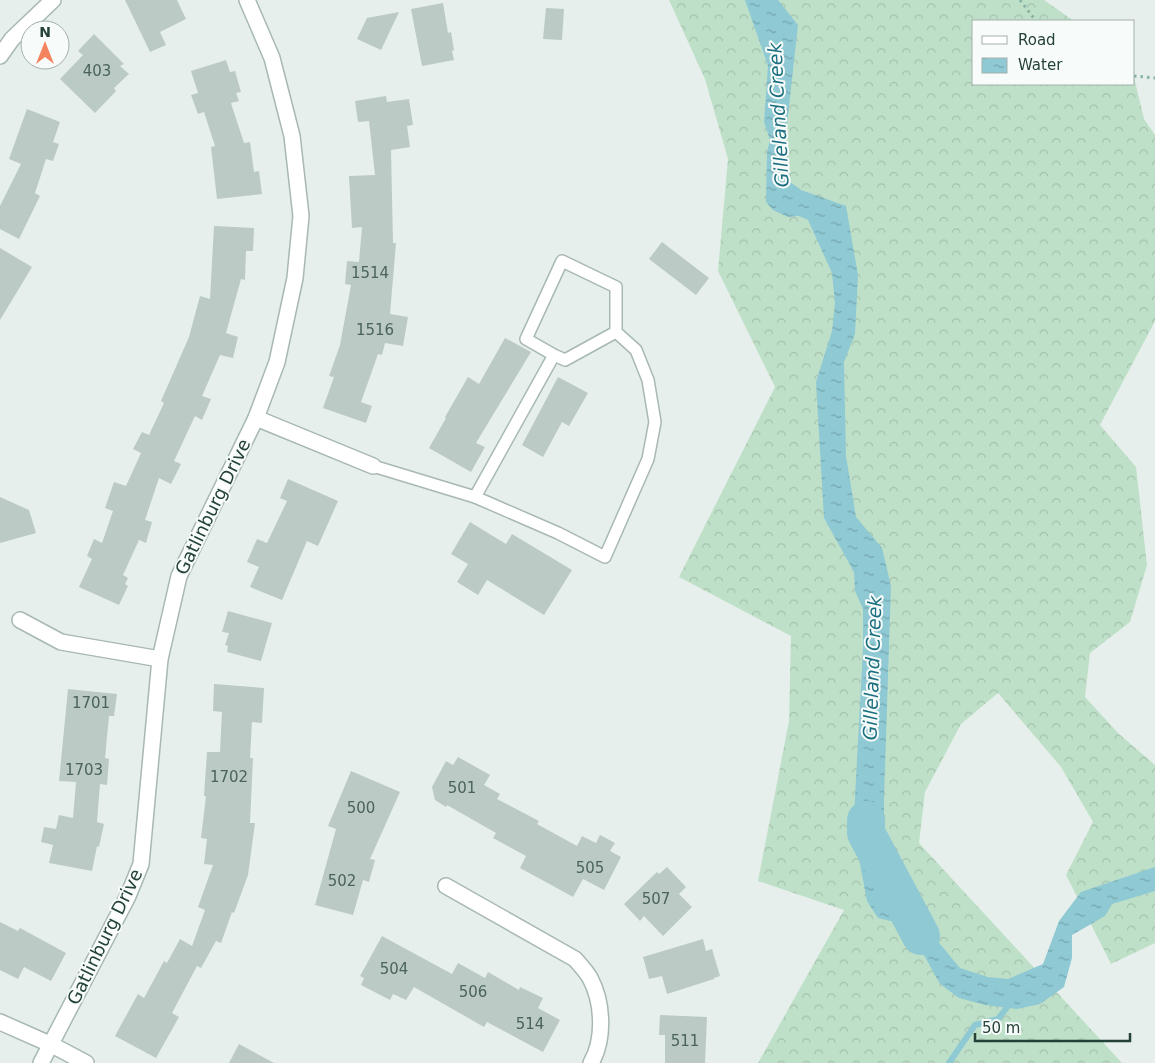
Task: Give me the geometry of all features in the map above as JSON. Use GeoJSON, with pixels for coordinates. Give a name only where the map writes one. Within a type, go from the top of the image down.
{"type":"FeatureCollection","features":[{"type":"Feature","properties":{"kind":"street"},"geometry":{"type":"LineString","coordinates":[[0,56],[12,39],[53,0]]}},
{"type":"Feature","properties":{"kind":"street","name":"Gatlinburg Drive"},"geometry":{"type":"LineString","coordinates":[[42,1063],[128,896],[141,864],[160,659],[179,576],[256,418],[277,362],[296,278],[301,216],[292,136],[272,58],[246,0]]}},
{"type":"Feature","properties":{"kind":"street"},"geometry":{"type":"LineString","coordinates":[[256,418],[373,466]]}},
{"type":"Feature","properties":{"kind":"street"},"geometry":{"type":"LineString","coordinates":[[20,620],[61,642],[160,659]]}},
{"type":"Feature","properties":{"kind":"street"},"geometry":{"type":"LineString","coordinates":[[446,886],[575,959],[590,977],[599,998],[600,1026],[595,1056],[591,1063]]}},
{"type":"Feature","properties":{"kind":"street"},"geometry":{"type":"LineString","coordinates":[[0,1022],[52,1045],[86,1063]]}},
{"type":"Feature","properties":{"kind":"lane"},"geometry":{"type":"LineString","coordinates":[[373,466],[475,497],[558,533],[605,557],[648,458],[655,422],[648,380],[636,350],[616,332],[616,287],[562,261],[526,339],[566,360],[616,332]]}},
{"type":"Feature","properties":{"kind":"lane"},"geometry":{"type":"LineString","coordinates":[[475,497],[554,355]]}},
{"type":"Feature","properties":{"kind":"path"},"geometry":{"type":"LineString","coordinates":[[1020,0],[1035,20]]}},
{"type":"Feature","properties":{"kind":"path"},"geometry":{"type":"LineString","coordinates":[[1135,76],[1155,78]]}},
{"type":"Feature","properties":{"kind":"green space"},"geometry":{"type":"Polygon","coordinates":[[[669,0],[1044,0],[1073,20],[972,20],[972,85],[1135,85],[1135,81],[1144,119],[1155,135],[1155,321],[1100,425],[1136,467],[1147,565],[1130,622],[1090,653],[1085,697],[1119,734],[1155,765],[1155,943],[1111,964],[1066,875],[1093,822],[1061,767],[998,693],[961,724],[925,792],[919,843],[1122,1063],[758,1063],[844,910],[758,881],[789,721],[791,636],[679,577],[775,387],[718,271],[728,159],[705,79],[669,0]]]}},
{"type":"Feature","properties":{"kind":"water"},"geometry":{"type":"Polygon","coordinates":[[[745,0],[778,0],[798,25],[786,134],[790,182],[801,190],[846,206],[858,275],[855,334],[844,362],[846,456],[856,517],[882,548],[891,586],[884,798],[884,877],[960,968],[988,977],[1008,979],[1043,964],[1059,921],[1081,892],[1155,867],[1155,891],[1112,904],[1105,916],[1072,935],[1072,958],[1064,987],[1040,1004],[1017,1009],[985,1005],[959,998],[940,984],[910,930],[899,923],[878,918],[867,901],[856,843],[854,816],[863,648],[863,609],[855,591],[854,572],[824,518],[816,382],[832,331],[835,303],[832,273],[808,220],[799,216],[788,217],[773,210],[766,202],[767,152],[770,140],[764,122],[768,66],[745,0]]]}},
{"type":"Feature","properties":{"kind":"building"},"geometry":{"type":"Polygon","coordinates":[[[125,0],[177,0],[186,19],[160,32],[166,45],[150,52],[125,0]]]}},
{"type":"Feature","properties":{"kind":"building"},"geometry":{"type":"Polygon","coordinates":[[[443,3],[448,33],[451,32],[454,60],[422,66],[411,9],[443,3]]]}},
{"type":"Feature","properties":{"kind":"building"},"geometry":{"type":"Polygon","coordinates":[[[546,8],[564,9],[562,40],[543,39],[546,8]]]}},
{"type":"Feature","properties":{"kind":"building"},"geometry":{"type":"Polygon","coordinates":[[[399,12],[381,50],[357,39],[367,18],[399,12]]]}},
{"type":"Feature","properties":{"kind":"building"},"geometry":{"type":"Polygon","coordinates":[[[94,34],[124,64],[120,66],[129,74],[114,88],[116,91],[95,113],[60,79],[83,55],[78,51],[94,34]]]}},
{"type":"Feature","properties":{"kind":"building"},"geometry":{"type":"Polygon","coordinates":[[[226,60],[230,72],[235,71],[241,92],[236,93],[239,101],[231,103],[244,143],[250,142],[254,172],[259,171],[262,194],[217,199],[211,147],[215,146],[204,112],[198,114],[191,95],[198,93],[191,71],[226,60]]]}},
{"type":"Feature","properties":{"kind":"building"},"geometry":{"type":"Polygon","coordinates":[[[386,96],[387,102],[409,99],[413,125],[407,126],[410,147],[391,150],[393,243],[396,243],[390,314],[408,317],[403,346],[385,343],[382,355],[378,354],[361,402],[372,406],[366,423],[323,408],[334,377],[329,376],[340,345],[351,285],[345,284],[347,261],[359,262],[362,227],[352,228],[349,176],[375,175],[369,121],[358,122],[355,101],[386,96]]]}},
{"type":"Feature","properties":{"kind":"building"},"geometry":{"type":"Polygon","coordinates":[[[27,109],[60,122],[53,142],[59,144],[53,161],[46,159],[35,193],[40,196],[19,239],[0,229],[0,206],[21,164],[9,159],[27,109]]]}},
{"type":"Feature","properties":{"kind":"building"},"geometry":{"type":"Polygon","coordinates":[[[214,226],[254,228],[253,251],[246,251],[245,280],[241,279],[226,333],[238,337],[233,358],[220,355],[202,396],[211,399],[202,420],[195,416],[174,461],[181,464],[171,484],[159,478],[145,520],[152,522],[146,543],[139,540],[123,575],[128,578],[125,584],[128,586],[119,605],[79,587],[92,559],[87,556],[94,539],[102,543],[113,511],[105,508],[114,482],[126,486],[141,453],[133,449],[142,432],[149,435],[164,403],[161,401],[189,337],[200,296],[210,299],[214,226]]]}},
{"type":"Feature","properties":{"kind":"building"},"geometry":{"type":"Polygon","coordinates":[[[662,242],[709,278],[696,295],[649,259],[662,242]]]}},
{"type":"Feature","properties":{"kind":"building"},"geometry":{"type":"Polygon","coordinates":[[[0,248],[32,267],[0,320],[0,248]]]}},
{"type":"Feature","properties":{"kind":"building"},"geometry":{"type":"Polygon","coordinates":[[[505,338],[531,352],[476,443],[485,447],[471,472],[429,448],[468,377],[479,384],[505,338]]]}},
{"type":"Feature","properties":{"kind":"building"},"geometry":{"type":"Polygon","coordinates":[[[558,377],[588,393],[569,426],[562,422],[543,457],[522,445],[558,377]]]}},
{"type":"Feature","properties":{"kind":"building"},"geometry":{"type":"Polygon","coordinates":[[[288,479],[338,501],[318,546],[307,541],[282,600],[250,587],[259,567],[247,562],[257,539],[267,543],[287,501],[280,498],[288,479]]]}},
{"type":"Feature","properties":{"kind":"building"},"geometry":{"type":"Polygon","coordinates":[[[0,497],[29,510],[36,533],[0,543],[0,497]]]}},
{"type":"Feature","properties":{"kind":"building"},"geometry":{"type":"Polygon","coordinates":[[[470,522],[506,544],[512,534],[572,570],[544,615],[487,580],[478,595],[457,582],[468,564],[451,554],[470,522]]]}},
{"type":"Feature","properties":{"kind":"building"},"geometry":{"type":"Polygon","coordinates":[[[228,611],[272,623],[261,661],[227,652],[228,646],[225,645],[229,633],[222,632],[228,611]]]}},
{"type":"Feature","properties":{"kind":"building"},"geometry":{"type":"Polygon","coordinates":[[[214,684],[264,688],[262,723],[252,722],[250,758],[253,758],[250,823],[255,823],[248,875],[221,943],[216,941],[201,968],[197,966],[172,1013],[179,1017],[156,1058],[115,1036],[138,994],[144,998],[164,961],[167,963],[180,939],[192,946],[205,910],[198,907],[213,865],[204,864],[207,839],[201,838],[206,796],[204,796],[207,752],[220,752],[222,712],[213,711],[214,684]]]}},
{"type":"Feature","properties":{"kind":"building"},"geometry":{"type":"Polygon","coordinates":[[[68,689],[117,694],[114,716],[109,716],[105,758],[109,759],[107,785],[100,784],[97,822],[104,824],[92,871],[49,863],[53,845],[41,842],[44,827],[56,829],[59,815],[73,818],[76,782],[59,781],[68,689]]]}},
{"type":"Feature","properties":{"kind":"building"},"geometry":{"type":"Polygon","coordinates":[[[458,757],[490,775],[484,785],[500,794],[497,799],[539,821],[537,824],[577,846],[582,836],[596,843],[600,835],[615,843],[610,851],[621,857],[604,890],[583,879],[573,897],[520,868],[526,856],[493,838],[496,833],[435,800],[432,787],[446,761],[453,765],[458,757]]]}},
{"type":"Feature","properties":{"kind":"building"},"geometry":{"type":"Polygon","coordinates":[[[351,771],[400,792],[370,859],[375,860],[369,882],[363,880],[353,915],[315,905],[336,829],[328,826],[351,771]]]}},
{"type":"Feature","properties":{"kind":"building"},"geometry":{"type":"Polygon","coordinates":[[[667,867],[686,887],[679,894],[692,907],[663,936],[644,916],[640,921],[624,904],[657,872],[659,874],[667,867]]]}},
{"type":"Feature","properties":{"kind":"building"},"geometry":{"type":"Polygon","coordinates":[[[0,922],[18,931],[20,928],[66,953],[51,981],[24,967],[18,979],[0,970],[0,922]]]}},
{"type":"Feature","properties":{"kind":"building"},"geometry":{"type":"Polygon","coordinates":[[[382,936],[452,974],[458,963],[485,978],[488,972],[519,990],[520,987],[543,998],[538,1008],[560,1020],[543,1052],[487,1022],[484,1027],[414,987],[406,1000],[393,994],[390,1000],[361,985],[364,978],[360,976],[382,936]]]}},
{"type":"Feature","properties":{"kind":"building"},"geometry":{"type":"Polygon","coordinates":[[[703,939],[706,951],[712,949],[720,976],[667,994],[662,976],[649,979],[643,957],[703,939]]]}},
{"type":"Feature","properties":{"kind":"building"},"geometry":{"type":"Polygon","coordinates":[[[660,1015],[707,1017],[705,1063],[665,1063],[665,1035],[659,1035],[660,1015]]]}},
{"type":"Feature","properties":{"kind":"building"},"geometry":{"type":"Polygon","coordinates":[[[239,1044],[274,1063],[229,1063],[239,1044]]]}},
{"type":"Feature","properties":{"kind":"waterway","name":"Gilleland Creek"},"geometry":{"type":"LineString","coordinates":[[866,820],[866,833],[921,936]]}},
{"type":"Feature","properties":{"kind":"waterway"},"geometry":{"type":"LineString","coordinates":[[949,1063],[975,1025],[998,1019],[1011,1002]]}}]}
